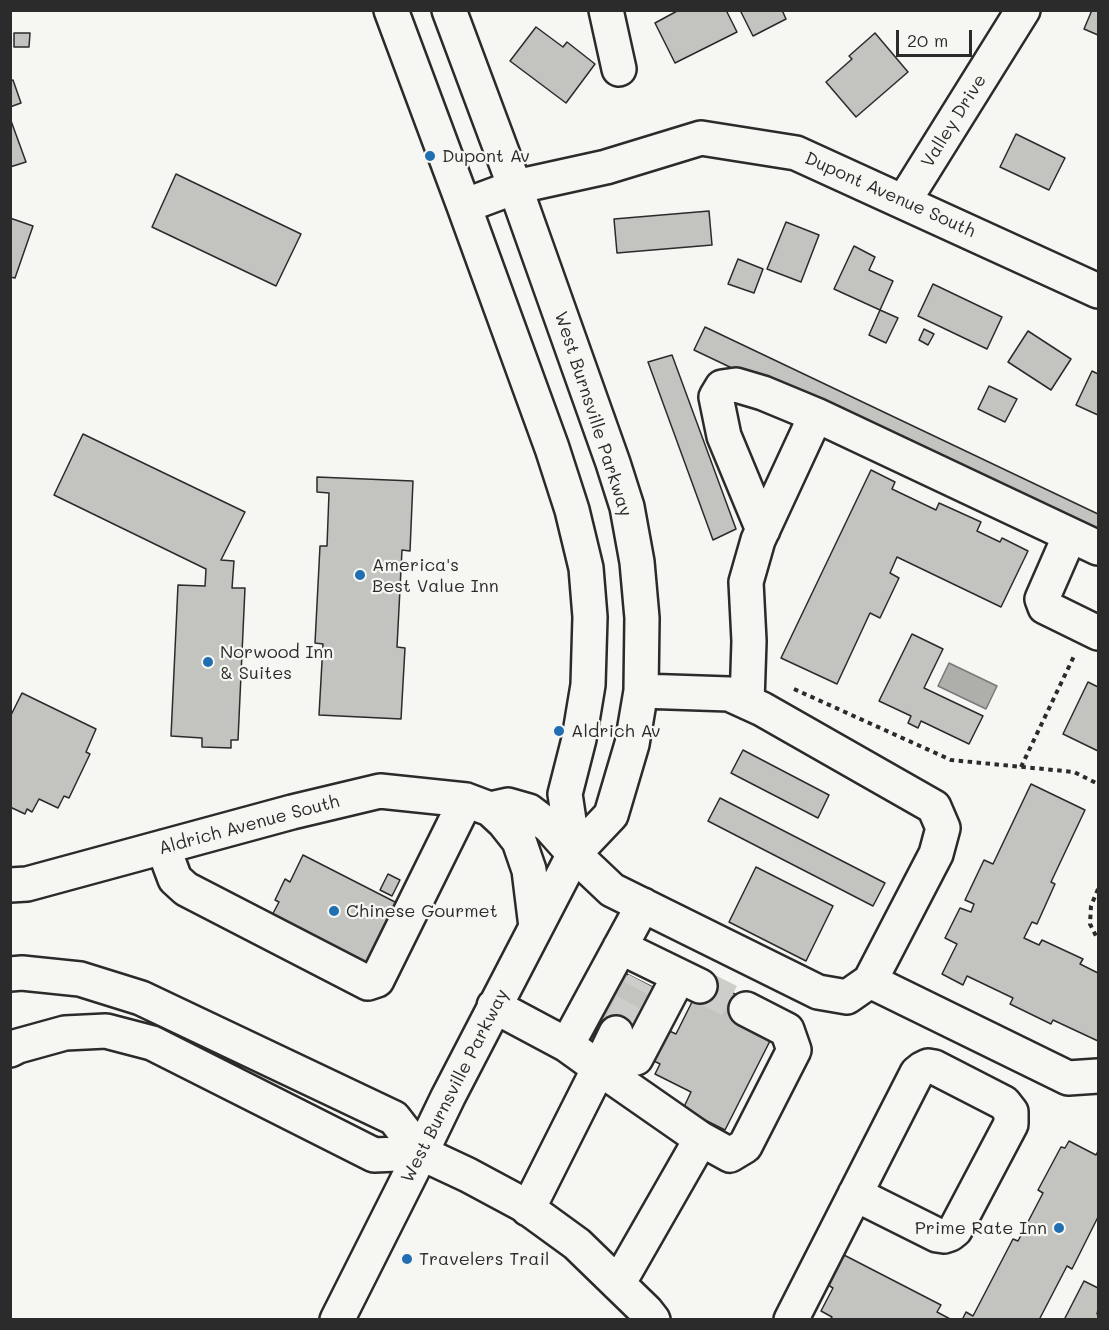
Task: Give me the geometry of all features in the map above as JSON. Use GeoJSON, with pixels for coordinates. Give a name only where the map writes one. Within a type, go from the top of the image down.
{"type":"FeatureCollection","features":[{"type":"Feature","properties":{"kind":"main road"},"geometry":{"type":"LineString","coordinates":[[391,10],[552,448],[572,510],[586,568],[590,617],[588,685],[579,739],[565,794],[574,854]]}},
{"type":"Feature","properties":{"kind":"main road","name":"West Burnsville Parkway"},"geometry":{"type":"LineString","coordinates":[[337,1320],[494,1006],[574,854],[611,815],[632,744],[641,691],[642,618],[637,562],[627,507],[515,187],[449,10]]}},
{"type":"Feature","properties":{"kind":"main road"},"geometry":{"type":"LineString","coordinates":[[606,10],[620,69]]}},
{"type":"Feature","properties":{"kind":"main road","name":"Valley Drive"},"geometry":{"type":"LineString","coordinates":[[904,201],[1023,10]]}},
{"type":"Feature","properties":{"kind":"main road","name":"Dupont Avenue South"},"geometry":{"type":"LineString","coordinates":[[464,206],[515,187],[606,166],[701,138],[796,153],[1098,291]]}},
{"type":"Feature","properties":{"kind":"main road"},"geometry":{"type":"LineString","coordinates":[[763,530],[724,436],[716,397],[722,387],[736,385],[763,393],[816,415],[1084,541],[1042,599],[1045,607],[1093,631]]}},
{"type":"Feature","properties":{"kind":"main road"},"geometry":{"type":"LineString","coordinates":[[747,702],[749,641],[746,582],[758,540],[816,415]]}},
{"type":"Feature","properties":{"kind":"main road"},"geometry":{"type":"LineString","coordinates":[[641,691],[729,693],[772,714],[934,807],[943,828],[936,854],[870,981],[1068,1078],[1098,1076]]}},
{"type":"Feature","properties":{"kind":"main road","name":"Aldrich Avenue South"},"geometry":{"type":"LineString","coordinates":[[10,885],[27,884],[292,812],[380,791],[478,805],[508,805],[529,811],[550,827],[574,854],[612,890],[818,992],[847,997],[870,981]]}},
{"type":"Feature","properties":{"kind":"main road"},"geometry":{"type":"LineString","coordinates":[[163,848],[175,879],[186,889],[368,983],[377,980],[478,805],[504,822],[519,841],[529,870],[536,927]]}},
{"type":"Feature","properties":{"kind":"main road"},"geometry":{"type":"LineString","coordinates":[[567,1045],[643,905]]}},
{"type":"Feature","properties":{"kind":"main road"},"geometry":{"type":"LineString","coordinates":[[599,1068],[636,1058],[668,976],[620,947]]}},
{"type":"Feature","properties":{"kind":"main road"},"geometry":{"type":"LineString","coordinates":[[10,974],[22,973],[80,979],[141,998],[394,1118],[421,1153],[468,1175],[528,1209],[577,1244],[653,1320]]}},
{"type":"Feature","properties":{"kind":"main road"},"geometry":{"type":"LineString","coordinates":[[494,1006],[567,1045],[701,1139],[730,1155],[745,1146],[794,1050],[787,1030],[746,1009]]}},
{"type":"Feature","properties":{"kind":"main road"},"geometry":{"type":"LineString","coordinates":[[10,1050],[65,1033],[106,1031],[152,1043],[374,1155],[421,1153]]}},
{"type":"Feature","properties":{"kind":"main road"},"geometry":{"type":"LineString","coordinates":[[528,1209],[616,1033]]}},
{"type":"Feature","properties":{"kind":"main road"},"geometry":{"type":"LineString","coordinates":[[791,1319],[855,1194],[917,1074],[922,1069],[928,1066],[934,1067],[1004,1103],[1011,1112],[1011,1124],[955,1230],[950,1234],[937,1235],[855,1194]]}},
{"type":"Feature","properties":{"kind":"main road"},"geometry":{"type":"LineString","coordinates":[[618,1284],[701,1139]]}},
{"type":"Feature","properties":{"kind":"path"},"geometry":{"type":"LineString","coordinates":[[1021,767],[1093,631]]}},
{"type":"Feature","properties":{"kind":"path"},"geometry":{"type":"LineString","coordinates":[[794,688],[951,760],[1074,772],[1098,784]]}},
{"type":"Feature","properties":{"kind":"path"},"geometry":{"type":"LineString","coordinates":[[1098,889],[1091,906],[1090,924],[1098,938]]}},
{"type":"Feature","properties":{"kind":"shaded area"},"geometry":{"type":"Polygon","coordinates":[[[949,663],[997,686],[986,709],[938,686],[949,663]]]}},
{"type":"Feature","properties":{"kind":"building"},"geometry":{"type":"Polygon","coordinates":[[[679,10],[726,10],[737,32],[675,63],[655,23],[679,10]]]}},
{"type":"Feature","properties":{"kind":"building"},"geometry":{"type":"Polygon","coordinates":[[[740,10],[782,10],[786,19],[753,36],[740,10]]]}},
{"type":"Feature","properties":{"kind":"building"},"geometry":{"type":"Polygon","coordinates":[[[1092,10],[1098,10],[1098,35],[1084,29],[1092,10]]]}},
{"type":"Feature","properties":{"kind":"building"},"geometry":{"type":"Polygon","coordinates":[[[536,27],[563,47],[567,42],[595,64],[566,103],[510,61],[536,27]]]}},
{"type":"Feature","properties":{"kind":"building"},"geometry":{"type":"Polygon","coordinates":[[[14,33],[30,33],[29,47],[14,47],[14,33]]]}},
{"type":"Feature","properties":{"kind":"building"},"geometry":{"type":"Polygon","coordinates":[[[875,33],[908,72],[856,117],[826,82],[852,59],[849,56],[875,33]]]}},
{"type":"Feature","properties":{"kind":"building"},"geometry":{"type":"Polygon","coordinates":[[[13,80],[21,103],[10,107],[10,81],[13,80]]]}},
{"type":"Feature","properties":{"kind":"building"},"geometry":{"type":"Polygon","coordinates":[[[10,118],[26,162],[10,167],[10,118]]]}},
{"type":"Feature","properties":{"kind":"building"},"geometry":{"type":"Polygon","coordinates":[[[1016,134],[1065,158],[1049,190],[1000,167],[1016,134]]]}},
{"type":"Feature","properties":{"kind":"building"},"geometry":{"type":"Polygon","coordinates":[[[176,174],[301,234],[276,286],[152,227],[176,174]]]}},
{"type":"Feature","properties":{"kind":"building"},"geometry":{"type":"Polygon","coordinates":[[[709,211],[712,245],[617,253],[614,219],[709,211]]]}},
{"type":"Feature","properties":{"kind":"building"},"geometry":{"type":"Polygon","coordinates":[[[10,218],[33,226],[15,278],[10,277],[10,218]]]}},
{"type":"Feature","properties":{"kind":"building"},"geometry":{"type":"Polygon","coordinates":[[[786,222],[819,235],[801,282],[767,269],[786,222]]]}},
{"type":"Feature","properties":{"kind":"building"},"geometry":{"type":"Polygon","coordinates":[[[854,246],[875,257],[869,270],[893,281],[880,310],[834,289],[854,246]]]}},
{"type":"Feature","properties":{"kind":"building"},"geometry":{"type":"Polygon","coordinates":[[[738,259],[763,269],[754,293],[728,284],[738,259]]]}},
{"type":"Feature","properties":{"kind":"building"},"geometry":{"type":"Polygon","coordinates":[[[933,284],[1002,317],[987,349],[918,316],[933,284]]]}},
{"type":"Feature","properties":{"kind":"building"},"geometry":{"type":"Polygon","coordinates":[[[880,310],[898,318],[886,343],[869,335],[880,310]]]}},
{"type":"Feature","properties":{"kind":"building"},"geometry":{"type":"Polygon","coordinates":[[[705,327],[1098,514],[1098,542],[694,350],[705,327]]]}},
{"type":"Feature","properties":{"kind":"building"},"geometry":{"type":"Polygon","coordinates":[[[924,329],[934,334],[928,345],[919,340],[924,329]]]}},
{"type":"Feature","properties":{"kind":"building"},"geometry":{"type":"Polygon","coordinates":[[[1028,331],[1071,359],[1051,390],[1008,362],[1028,331]]]}},
{"type":"Feature","properties":{"kind":"building"},"geometry":{"type":"Polygon","coordinates":[[[672,355],[736,529],[713,540],[648,362],[672,355]]]}},
{"type":"Feature","properties":{"kind":"building"},"geometry":{"type":"Polygon","coordinates":[[[1092,371],[1098,374],[1098,415],[1076,405],[1092,371]]]}},
{"type":"Feature","properties":{"kind":"building"},"geometry":{"type":"Polygon","coordinates":[[[989,386],[1017,399],[1005,422],[978,409],[989,386]]]}},
{"type":"Feature","properties":{"kind":"building","name":"Norwood Inn & Suites"},"geometry":{"type":"Polygon","coordinates":[[[83,434],[245,512],[221,560],[234,561],[232,588],[245,588],[238,740],[231,740],[231,748],[202,747],[202,738],[171,736],[178,585],[205,586],[206,569],[54,495],[83,434]]]}},
{"type":"Feature","properties":{"kind":"building"},"geometry":{"type":"Polygon","coordinates":[[[871,470],[895,482],[892,489],[936,510],[939,503],[981,522],[977,531],[1000,542],[1002,538],[1028,551],[1001,607],[897,557],[890,573],[899,578],[880,618],[870,613],[837,684],[781,658],[871,470]]]}},
{"type":"Feature","properties":{"kind":"building","name":"America's Best Value Inn"},"geometry":{"type":"Polygon","coordinates":[[[317,477],[413,481],[410,551],[402,550],[397,647],[405,648],[401,719],[319,715],[323,644],[315,643],[320,546],[327,546],[329,493],[317,492],[317,477]]]}},
{"type":"Feature","properties":{"kind":"building"},"geometry":{"type":"Polygon","coordinates":[[[912,634],[943,649],[924,688],[983,716],[969,744],[921,721],[918,728],[908,723],[911,716],[879,701],[912,634]]]}},
{"type":"Feature","properties":{"kind":"building"},"geometry":{"type":"Polygon","coordinates":[[[1088,682],[1098,687],[1098,751],[1063,734],[1088,682]]]}},
{"type":"Feature","properties":{"kind":"building"},"geometry":{"type":"Polygon","coordinates":[[[22,693],[96,729],[86,752],[90,754],[69,798],[64,796],[58,808],[39,799],[32,812],[27,809],[25,814],[10,807],[10,717],[22,693]]]}},
{"type":"Feature","properties":{"kind":"building"},"geometry":{"type":"Polygon","coordinates":[[[743,750],[829,795],[818,818],[731,773],[743,750]]]}},
{"type":"Feature","properties":{"kind":"building"},"geometry":{"type":"Polygon","coordinates":[[[1031,784],[1085,810],[1051,882],[1055,884],[1037,924],[1032,922],[1024,938],[1039,945],[1042,940],[1083,959],[1080,964],[1098,973],[1098,1041],[1053,1020],[1051,1024],[1010,1004],[1013,998],[967,976],[963,985],[942,974],[957,944],[945,938],[960,908],[971,912],[974,904],[965,900],[984,860],[993,864],[1031,784]]]}},
{"type":"Feature","properties":{"kind":"building"},"geometry":{"type":"Polygon","coordinates":[[[720,798],[885,883],[873,906],[708,821],[720,798]]]}},
{"type":"Feature","properties":{"kind":"building","name":"Chinese Gourmet"},"geometry":{"type":"Polygon","coordinates":[[[303,855],[397,903],[365,966],[270,919],[279,902],[275,900],[285,879],[290,882],[303,855]]]}},
{"type":"Feature","properties":{"kind":"building"},"geometry":{"type":"Polygon","coordinates":[[[756,867],[833,906],[806,961],[729,922],[756,867]]]}},
{"type":"Feature","properties":{"kind":"building"},"geometry":{"type":"Polygon","coordinates":[[[388,874],[400,880],[392,896],[380,890],[388,874]]]}},
{"type":"Feature","properties":{"kind":"building"},"geometry":{"type":"Polygon","coordinates":[[[613,967],[664,993],[638,1044],[587,1019],[613,967]]]}},
{"type":"Feature","properties":{"kind":"building"},"geometry":{"type":"Polygon","coordinates":[[[704,978],[750,1002],[738,1024],[748,1029],[751,1023],[773,1035],[725,1130],[683,1109],[691,1092],[655,1074],[660,1064],[650,1059],[665,1029],[676,1034],[704,978]]]}},
{"type":"Feature","properties":{"kind":"building","name":"Prime Rate Inn"},"geometry":{"type":"Polygon","coordinates":[[[1069,1141],[1096,1155],[1098,1151],[1098,1217],[1072,1269],[1067,1266],[1039,1320],[962,1320],[966,1312],[973,1316],[1013,1239],[1018,1241],[1043,1193],[1038,1190],[1061,1147],[1065,1148],[1069,1141]]]}},
{"type":"Feature","properties":{"kind":"building","name":"Prime Rate Inn"},"geometry":{"type":"Polygon","coordinates":[[[844,1255],[941,1305],[937,1312],[952,1320],[830,1320],[832,1317],[821,1311],[833,1288],[828,1285],[844,1255]]]}},
{"type":"Feature","properties":{"kind":"building"},"geometry":{"type":"Polygon","coordinates":[[[1084,1281],[1098,1288],[1098,1320],[1064,1320],[1084,1281]]]}},
{"type":"Feature","properties":{"kind":"tunnel"},"geometry":{"type":"LineString","coordinates":[[616,1033],[643,982]]}},
{"type":"Feature","properties":{"kind":"tunnel"},"geometry":{"type":"LineString","coordinates":[[700,986],[746,1009]]}},
{"type":"Feature","properties":{"kind":"place","name":"Dupont Av"},"geometry":{"type":"Point","coordinates":[430,156]}},
{"type":"Feature","properties":{"kind":"place","name":"America's Best Value Inn"},"geometry":{"type":"Point","coordinates":[360,575]}},
{"type":"Feature","properties":{"kind":"place","name":"Norwood Inn & Suites"},"geometry":{"type":"Point","coordinates":[208,662]}},
{"type":"Feature","properties":{"kind":"place","name":"Aldrich Av"},"geometry":{"type":"Point","coordinates":[559,731]}},
{"type":"Feature","properties":{"kind":"place","name":"Chinese Gourmet"},"geometry":{"type":"Point","coordinates":[334,911]}},
{"type":"Feature","properties":{"kind":"place","name":"Prime Rate Inn"},"geometry":{"type":"Point","coordinates":[1059,1228]}},
{"type":"Feature","properties":{"kind":"place","name":"Travelers Trail"},"geometry":{"type":"Point","coordinates":[407,1259]}}]}
